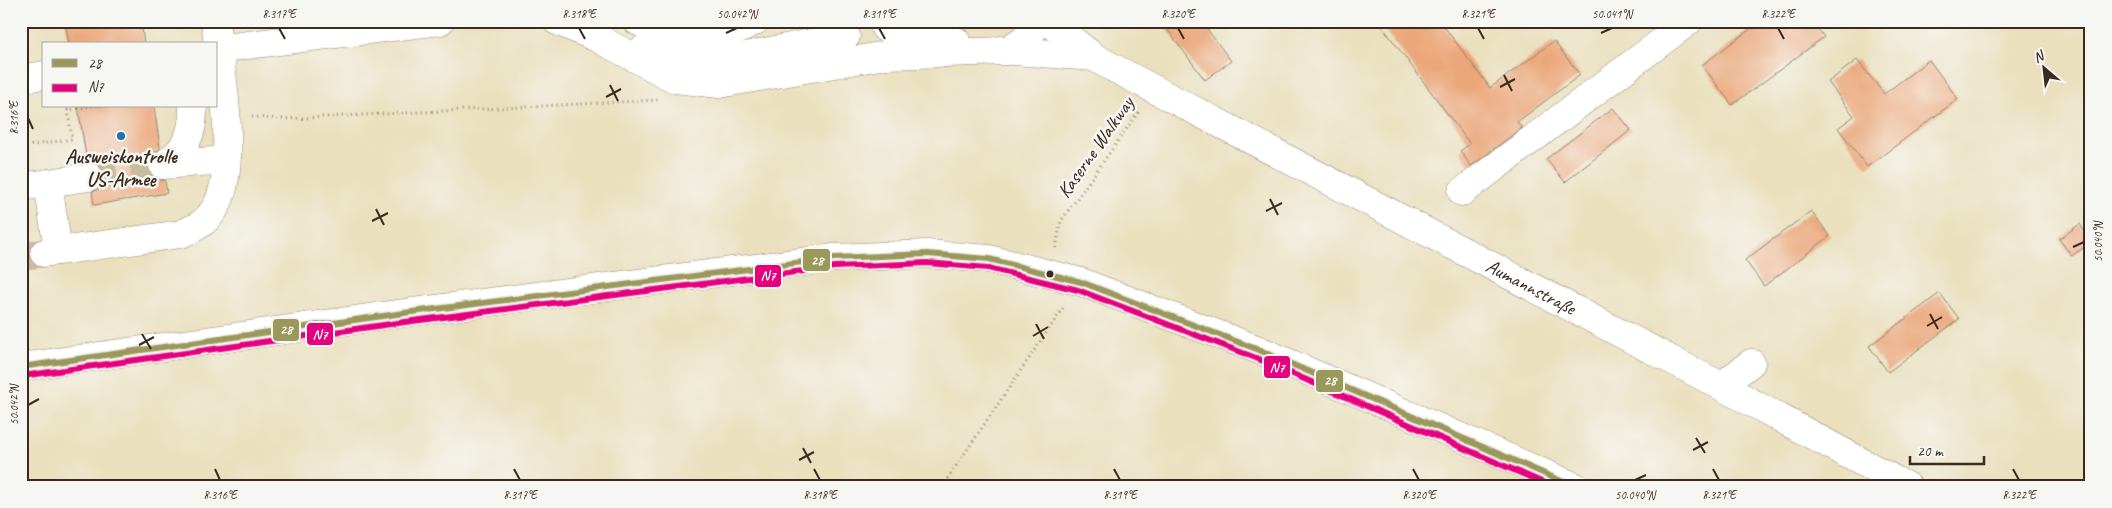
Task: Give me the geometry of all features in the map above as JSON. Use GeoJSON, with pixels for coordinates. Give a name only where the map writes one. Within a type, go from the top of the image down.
{"type":"FeatureCollection","features":[{"type":"Feature","properties":{"kind":"street"},"geometry":{"type":"LineString","coordinates":[[215,21],[216,42]]}},
{"type":"Feature","properties":{"kind":"street"},"geometry":{"type":"LineString","coordinates":[[218,49],[440,21]]}},
{"type":"Feature","properties":{"kind":"street"},"geometry":{"type":"LineString","coordinates":[[557,21],[599,39],[675,79],[719,84],[886,55],[1006,51],[1094,57]]}},
{"type":"Feature","properties":{"kind":"street"},"geometry":{"type":"LineString","coordinates":[[637,21],[664,35],[686,38],[713,37],[755,21]]}},
{"type":"Feature","properties":{"kind":"street"},"geometry":{"type":"LineString","coordinates":[[818,21],[829,30],[846,36]]}},
{"type":"Feature","properties":{"kind":"street"},"geometry":{"type":"LineString","coordinates":[[599,39],[685,60],[730,59],[846,36],[872,34],[888,25],[1006,51],[1023,40],[1041,21]]}},
{"type":"Feature","properties":{"kind":"street"},"geometry":{"type":"LineString","coordinates":[[1048,21],[1094,57]]}},
{"type":"Feature","properties":{"kind":"street"},"geometry":{"type":"LineString","coordinates":[[1462,192],[1689,21]]}},
{"type":"Feature","properties":{"kind":"street"},"geometry":{"type":"LineString","coordinates":[[48,183],[51,252],[181,234],[199,226],[216,208],[224,182],[228,138],[218,57]]}},
{"type":"Feature","properties":{"kind":"street","name":"Aumannstraße"},"geometry":{"type":"LineString","coordinates":[[1094,57],[1721,386],[1908,487]]}},
{"type":"Feature","properties":{"kind":"street"},"geometry":{"type":"LineString","coordinates":[[21,79],[42,75]]}},
{"type":"Feature","properties":{"kind":"street"},"geometry":{"type":"LineString","coordinates":[[193,108],[189,139],[177,155],[162,165],[226,160]]}},
{"type":"Feature","properties":{"kind":"street"},"geometry":{"type":"LineString","coordinates":[[21,187],[90,177]]}},
{"type":"Feature","properties":{"kind":"street"},"geometry":{"type":"LineString","coordinates":[[21,367],[351,320],[834,258],[927,254],[989,259],[1081,282],[1259,350],[1576,487]]}},
{"type":"Feature","properties":{"kind":"street"},"geometry":{"type":"LineString","coordinates":[[1721,386],[1752,363]]}},
{"type":"Feature","properties":{"kind":"path","name":"Kaserne Walkway"},"geometry":{"type":"LineString","coordinates":[[1055,254],[1061,221],[1154,89]]}},
{"type":"Feature","properties":{"kind":"path"},"geometry":{"type":"LineString","coordinates":[[21,148],[72,139],[68,110],[80,108]]}},
{"type":"Feature","properties":{"kind":"path"},"geometry":{"type":"LineString","coordinates":[[942,487],[1081,282]]}},
{"type":"Feature","properties":{"kind":"building"},"geometry":{"type":"Polygon","coordinates":[[[65,21],[141,21],[144,42],[69,42],[65,21]]]}},
{"type":"Feature","properties":{"kind":"building"},"geometry":{"type":"Polygon","coordinates":[[[1161,21],[1201,21],[1231,61],[1205,80],[1161,21]]]}},
{"type":"Feature","properties":{"kind":"building"},"geometry":{"type":"Polygon","coordinates":[[[1378,21],[1440,21],[1490,88],[1554,41],[1580,75],[1517,122],[1522,128],[1471,166],[1460,151],[1470,144],[1378,21]]]}},
{"type":"Feature","properties":{"kind":"building"},"geometry":{"type":"Polygon","coordinates":[[[1761,21],[1812,21],[1824,37],[1732,105],[1702,65],[1761,21]]]}},
{"type":"Feature","properties":{"kind":"building"},"geometry":{"type":"Polygon","coordinates":[[[1857,60],[1884,94],[1929,60],[1958,99],[1867,167],[1838,128],[1854,116],[1828,82],[1857,60]]]}},
{"type":"Feature","properties":{"kind":"building","name":"Ausweiskontrolle US-Armee"},"geometry":{"type":"Polygon","coordinates":[[[78,108],[154,108],[160,148],[149,158],[148,167],[156,179],[165,181],[167,193],[94,205],[92,192],[99,189],[103,183],[104,174],[101,167],[95,163],[87,162],[78,108]]]}},
{"type":"Feature","properties":{"kind":"building"},"geometry":{"type":"Polygon","coordinates":[[[1613,108],[1631,130],[1565,182],[1546,159],[1613,108]]]}},
{"type":"Feature","properties":{"kind":"building"},"geometry":{"type":"Polygon","coordinates":[[[1811,211],[1830,236],[1764,286],[1745,260],[1811,211]]]}},
{"type":"Feature","properties":{"kind":"building"},"geometry":{"type":"Polygon","coordinates":[[[2080,224],[2091,242],[2072,256],[2059,239],[2080,224]]]}},
{"type":"Feature","properties":{"kind":"building"},"geometry":{"type":"Polygon","coordinates":[[[1940,293],[1959,319],[1888,372],[1869,346],[1940,293]]]}},
{"type":"Feature","properties":{"kind":"tunnel"},"geometry":{"type":"LineString","coordinates":[[89,177],[163,165]]}},
{"type":"Feature","properties":{"kind":"tunnel"},"geometry":{"type":"LineString","coordinates":[[21,256],[44,253]]}},
{"type":"Feature","properties":{"kind":"transit line","name":"28"},"geometry":{"type":"LineString","coordinates":[[21,367],[404,313],[834,258],[927,254],[989,259],[1081,282],[1259,350],[1575,487]]}},
{"type":"Feature","properties":{"kind":"transit line","name":"N7"},"geometry":{"type":"LineString","coordinates":[[22,376],[405,322],[835,267],[927,263],[988,268],[1078,290],[1256,358],[1553,487]]}},
{"type":"Feature","properties":{"kind":"place","name":"Ausweiskontrolle US-Armee"},"geometry":{"type":"Point","coordinates":[121,136]}}]}
